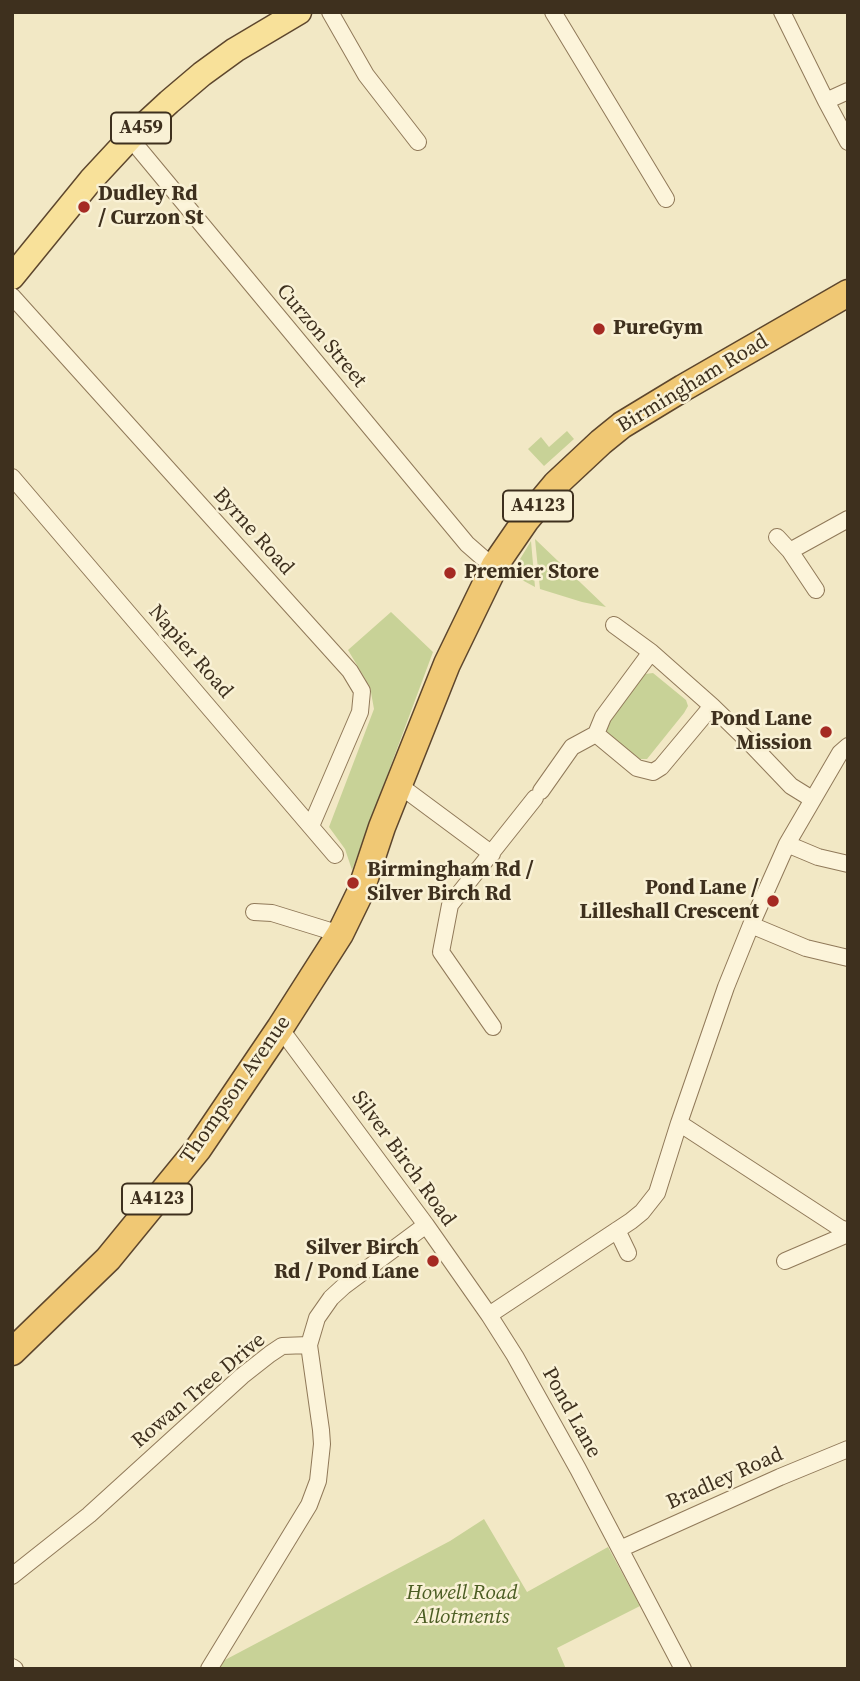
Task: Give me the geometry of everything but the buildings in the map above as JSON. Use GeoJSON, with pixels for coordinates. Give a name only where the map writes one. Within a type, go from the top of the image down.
{"type":"FeatureCollection","features":[{"type":"Feature","properties":{"kind":"highway","name":"Birmingham Road"},"geometry":{"type":"LineString","coordinates":[[382,827],[447,664],[495,565],[526,520],[556,484],[601,442],[642,412],[848,293]]}},
{"type":"Feature","properties":{"kind":"highway","name":"Thompson Avenue"},"geometry":{"type":"LineString","coordinates":[[12,1352],[108,1259],[198,1149],[340,934],[360,893],[382,827]]}},
{"type":"Feature","properties":{"kind":"main road","name":"A459"},"geometry":{"type":"LineString","coordinates":[[12,276],[69,204],[130,138],[202,74],[273,19],[299,12]]}},
{"type":"Feature","properties":{"kind":"street"},"geometry":{"type":"LineString","coordinates":[[330,12],[366,75],[418,142]]}},
{"type":"Feature","properties":{"kind":"street"},"geometry":{"type":"LineString","coordinates":[[553,12],[666,198]]}},
{"type":"Feature","properties":{"kind":"street"},"geometry":{"type":"LineString","coordinates":[[782,12],[848,142]]}},
{"type":"Feature","properties":{"kind":"street"},"geometry":{"type":"LineString","coordinates":[[826,102],[848,91]]}},
{"type":"Feature","properties":{"kind":"street","name":"Curzon Street"},"geometry":{"type":"LineString","coordinates":[[130,138],[467,544],[483,558]]}},
{"type":"Feature","properties":{"kind":"street","name":"Byrne Road"},"geometry":{"type":"LineString","coordinates":[[12,296],[350,671],[362,691],[360,712],[311,826]]}},
{"type":"Feature","properties":{"kind":"street","name":"Napier Road"},"geometry":{"type":"LineString","coordinates":[[12,477],[335,855]]}},
{"type":"Feature","properties":{"kind":"street"},"geometry":{"type":"LineString","coordinates":[[790,551],[848,519]]}},
{"type":"Feature","properties":{"kind":"street"},"geometry":{"type":"LineString","coordinates":[[777,537],[790,551],[816,590]]}},
{"type":"Feature","properties":{"kind":"street"},"geometry":{"type":"LineString","coordinates":[[614,625],[651,652],[712,706],[791,786],[812,799]]}},
{"type":"Feature","properties":{"kind":"street"},"geometry":{"type":"LineString","coordinates":[[493,1027],[441,952],[450,905],[538,795],[572,747],[596,734],[603,717],[651,652]]}},
{"type":"Feature","properties":{"kind":"street"},"geometry":{"type":"LineString","coordinates":[[596,734],[636,768],[653,772],[661,767],[712,706]]}},
{"type":"Feature","properties":{"kind":"street"},"geometry":{"type":"LineString","coordinates":[[489,1315],[642,1212],[657,1193],[726,987],[751,925],[787,844],[812,799],[848,746]]}},
{"type":"Feature","properties":{"kind":"street"},"geometry":{"type":"LineString","coordinates":[[399,785],[492,854]]}},
{"type":"Feature","properties":{"kind":"street"},"geometry":{"type":"LineString","coordinates":[[787,844],[818,857],[848,864]]}},
{"type":"Feature","properties":{"kind":"street"},"geometry":{"type":"LineString","coordinates":[[254,912],[272,913],[340,934]]}},
{"type":"Feature","properties":{"kind":"street"},"geometry":{"type":"LineString","coordinates":[[751,925],[806,948],[848,958]]}},
{"type":"Feature","properties":{"kind":"street","name":"Silver Birch Road"},"geometry":{"type":"LineString","coordinates":[[280,1028],[489,1315]]}},
{"type":"Feature","properties":{"kind":"street"},"geometry":{"type":"LineString","coordinates":[[679,1123],[848,1232]]}},
{"type":"Feature","properties":{"kind":"street"},"geometry":{"type":"LineString","coordinates":[[209,1669],[309,1505],[318,1480],[322,1444],[309,1345],[317,1318],[331,1298],[344,1286],[426,1225]]}},
{"type":"Feature","properties":{"kind":"street"},"geometry":{"type":"LineString","coordinates":[[617,1230],[628,1253]]}},
{"type":"Feature","properties":{"kind":"street"},"geometry":{"type":"LineString","coordinates":[[785,1261],[848,1232]]}},
{"type":"Feature","properties":{"kind":"street","name":"Pond Lane"},"geometry":{"type":"LineString","coordinates":[[489,1315],[528,1379],[683,1669]]}},
{"type":"Feature","properties":{"kind":"street","name":"Rowan Tree Drive"},"geometry":{"type":"LineString","coordinates":[[12,1576],[89,1515],[242,1376],[270,1354],[282,1346],[309,1345]]}},
{"type":"Feature","properties":{"kind":"street","name":"Bradley Road"},"geometry":{"type":"LineString","coordinates":[[620,1549],[848,1449]]}},
{"type":"Feature","properties":{"kind":"green space"},"geometry":{"type":"Polygon","coordinates":[[[567,431],[574,439],[544,466],[528,449],[541,437],[549,447],[567,431]]]}},
{"type":"Feature","properties":{"kind":"green space"},"geometry":{"type":"Polygon","coordinates":[[[535,539],[606,607],[540,589],[535,539]]]}},
{"type":"Feature","properties":{"kind":"green space"},"geometry":{"type":"Polygon","coordinates":[[[531,541],[535,587],[511,574],[531,541]]]}},
{"type":"Feature","properties":{"kind":"green space"},"geometry":{"type":"Polygon","coordinates":[[[391,612],[433,652],[352,870],[345,849],[329,827],[374,709],[370,687],[348,650],[391,612]]]}},
{"type":"Feature","properties":{"kind":"green space"},"geometry":{"type":"Polygon","coordinates":[[[653,673],[686,700],[688,706],[647,759],[640,759],[606,733],[605,725],[645,674],[653,673]]]}},
{"type":"Feature","properties":{"kind":"green space","name":"Howell Road Allotments"},"geometry":{"type":"Polygon","coordinates":[[[484,1519],[527,1592],[608,1547],[640,1606],[557,1648],[566,1669],[218,1669],[223,1661],[450,1541],[484,1519]]]}},
{"type":"Feature","properties":{"kind":"place","name":"Dudley Rd / Curzon St"},"geometry":{"type":"Point","coordinates":[84,207]}},
{"type":"Feature","properties":{"kind":"place","name":"PureGym"},"geometry":{"type":"Point","coordinates":[599,329]}},
{"type":"Feature","properties":{"kind":"place","name":"Premier Store"},"geometry":{"type":"Point","coordinates":[450,573]}},
{"type":"Feature","properties":{"kind":"place","name":"Pond Lane Mission"},"geometry":{"type":"Point","coordinates":[826,732]}},
{"type":"Feature","properties":{"kind":"place","name":"Birmingham Rd / Silver Birch Rd"},"geometry":{"type":"Point","coordinates":[353,883]}},
{"type":"Feature","properties":{"kind":"place","name":"Pond Lane / Lilleshall Crescent"},"geometry":{"type":"Point","coordinates":[773,901]}},
{"type":"Feature","properties":{"kind":"place","name":"Silver Birch Rd / Pond Lane"},"geometry":{"type":"Point","coordinates":[433,1261]}}]}
